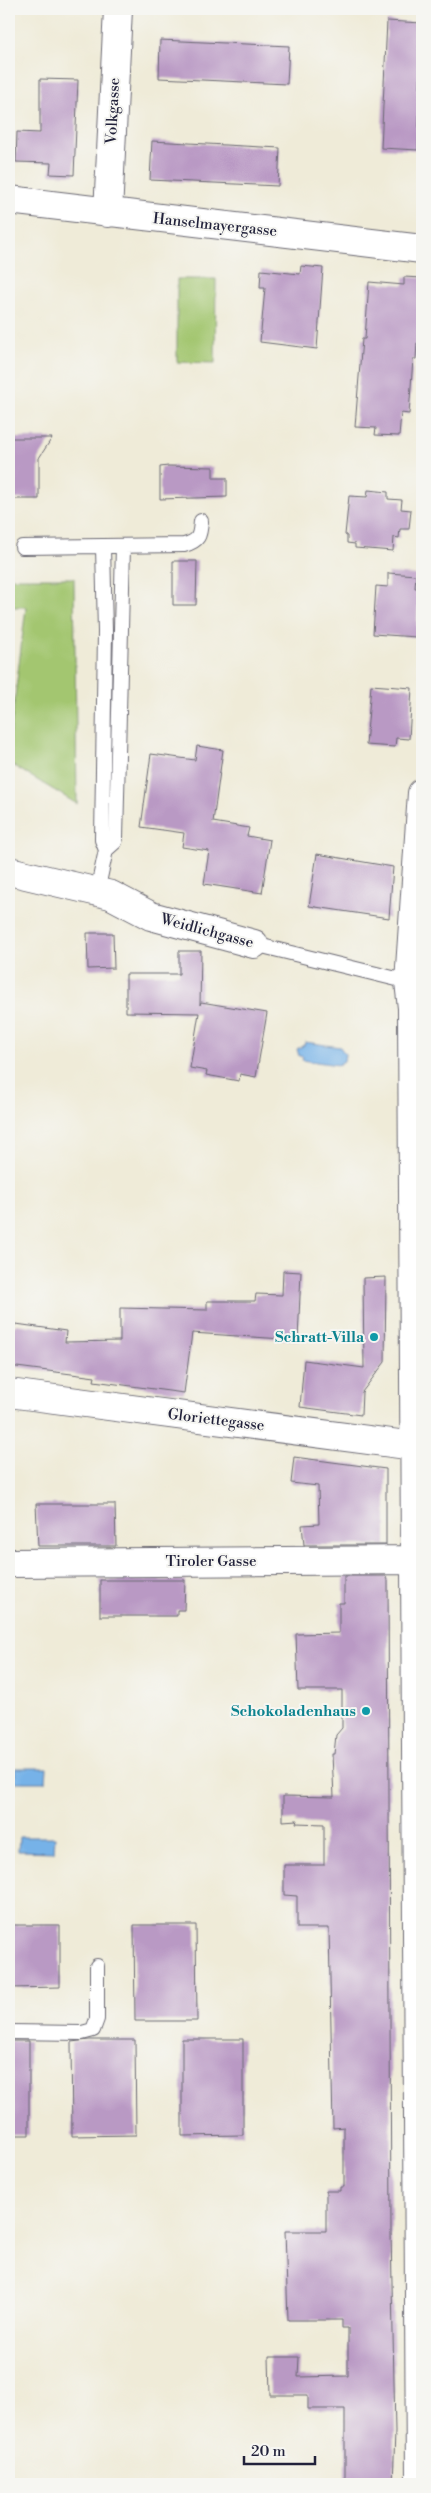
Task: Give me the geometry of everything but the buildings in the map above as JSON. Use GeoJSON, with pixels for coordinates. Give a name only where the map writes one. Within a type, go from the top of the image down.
{"type":"FeatureCollection","features":[{"type":"Feature","properties":{"kind":"street","name":"Volkgasse"},"geometry":{"type":"LineString","coordinates":[[108,213],[118,9]]}},
{"type":"Feature","properties":{"kind":"street","name":"Hanselmayergasse"},"geometry":{"type":"LineString","coordinates":[[9,200],[422,249]]}},
{"type":"Feature","properties":{"kind":"street"},"geometry":{"type":"LineString","coordinates":[[420,2484],[415,1001],[422,793]]}},
{"type":"Feature","properties":{"kind":"street","name":"Weidlichgasse"},"geometry":{"type":"LineString","coordinates":[[9,870],[111,895],[151,916],[254,944]]}},
{"type":"Feature","properties":{"kind":"street","name":"Gloriettegasse"},"geometry":{"type":"LineString","coordinates":[[9,1393],[418,1446]]}},
{"type":"Feature","properties":{"kind":"street","name":"Tiroler Gasse"},"geometry":{"type":"LineString","coordinates":[[9,1563],[418,1560]]}},
{"type":"Feature","properties":{"kind":"lane"},"geometry":{"type":"LineString","coordinates":[[22,547],[190,544],[200,536],[201,521]]}},
{"type":"Feature","properties":{"kind":"lane"},"geometry":{"type":"LineString","coordinates":[[106,850],[116,842],[122,546]]}},
{"type":"Feature","properties":{"kind":"lane"},"geometry":{"type":"LineString","coordinates":[[97,892],[106,850],[102,840],[105,632],[103,547]]}},
{"type":"Feature","properties":{"kind":"lane","name":"Weidlichgasse"},"geometry":{"type":"LineString","coordinates":[[254,944],[415,1001]]}},
{"type":"Feature","properties":{"kind":"lane"},"geometry":{"type":"LineString","coordinates":[[9,2032],[82,2033],[92,2030],[96,2019],[97,1966]]}},
{"type":"Feature","properties":{"kind":"green space"},"geometry":{"type":"Polygon","coordinates":[[[177,279],[216,279],[215,363],[177,362],[177,279]]]}},
{"type":"Feature","properties":{"kind":"green space"},"geometry":{"type":"Polygon","coordinates":[[[9,578],[74,578],[77,804],[9,763],[9,745],[26,607],[9,607],[9,578]]]}},
{"type":"Feature","properties":{"kind":"water"},"geometry":{"type":"Polygon","coordinates":[[[305,1042],[340,1047],[345,1054],[344,1061],[338,1065],[302,1060],[303,1057],[299,1056],[297,1049],[304,1045],[305,1042]]]}},
{"type":"Feature","properties":{"kind":"water"},"geometry":{"type":"Polygon","coordinates":[[[15,1768],[47,1768],[46,1782],[15,1782],[15,1768]]]}},
{"type":"Feature","properties":{"kind":"water"},"geometry":{"type":"Polygon","coordinates":[[[19,1837],[55,1837],[54,1852],[18,1851],[19,1837]]]}},
{"type":"Feature","properties":{"kind":"place","name":"Schratt-Villa"},"geometry":{"type":"Point","coordinates":[374,1337]}},
{"type":"Feature","properties":{"kind":"place","name":"Schokoladenhaus"},"geometry":{"type":"Point","coordinates":[366,1711]}}]}
